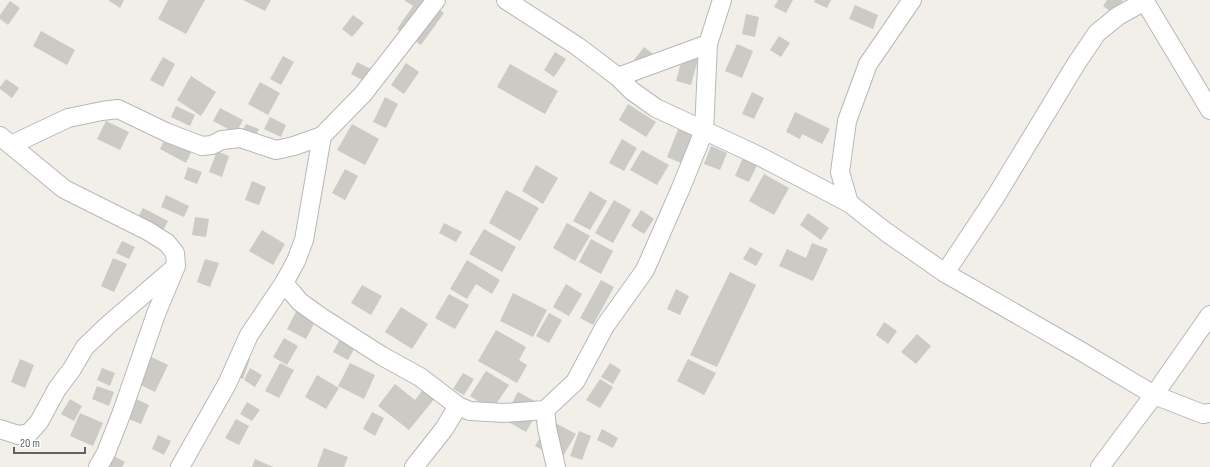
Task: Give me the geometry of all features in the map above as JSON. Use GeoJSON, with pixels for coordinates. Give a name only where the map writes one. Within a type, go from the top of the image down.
{"type":"FeatureCollection","features":[{"type":"Feature","properties":{"kind":"street"},"geometry":{"type":"LineString","coordinates":[[5,141],[68,118],[102,110],[118,109],[168,133],[202,146],[212,145],[222,140],[240,138],[276,150],[294,146],[322,136],[363,94],[436,0]]}},
{"type":"Feature","properties":{"kind":"street"},"geometry":{"type":"LineString","coordinates":[[506,0],[577,46],[618,77],[632,91],[656,108],[759,156],[849,203],[886,232],[945,273],[1154,395],[1203,414],[1210,413]]}},
{"type":"Feature","properties":{"kind":"street"},"geometry":{"type":"LineString","coordinates":[[284,283],[300,302],[321,317],[382,356],[420,377],[458,406],[470,411],[504,413],[545,410],[575,382],[605,326],[645,270],[680,190],[704,131],[708,44],[722,0]]}},
{"type":"Feature","properties":{"kind":"street"},"geometry":{"type":"LineString","coordinates":[[849,203],[840,172],[847,121],[868,64],[911,0]]}},
{"type":"Feature","properties":{"kind":"street"},"geometry":{"type":"LineString","coordinates":[[945,273],[996,196],[1076,64],[1097,33],[1118,16],[1145,1],[1210,110]]}},
{"type":"Feature","properties":{"kind":"street"},"geometry":{"type":"LineString","coordinates":[[618,77],[708,44]]}},
{"type":"Feature","properties":{"kind":"street"},"geometry":{"type":"LineString","coordinates":[[180,467],[227,384],[249,335],[284,283],[296,262],[304,240],[322,136]]}},
{"type":"Feature","properties":{"kind":"street"},"geometry":{"type":"LineString","coordinates":[[5,141],[64,189],[148,231],[167,243],[175,253],[176,266],[156,314],[122,412],[106,453],[98,467]]}},
{"type":"Feature","properties":{"kind":"street"},"geometry":{"type":"LineString","coordinates":[[0,429],[18,435],[29,433],[39,422],[57,389],[72,369],[85,347],[176,266]]}},
{"type":"Feature","properties":{"kind":"street"},"geometry":{"type":"LineString","coordinates":[[1100,467],[1154,395],[1210,315]]}},
{"type":"Feature","properties":{"kind":"street"},"geometry":{"type":"LineString","coordinates":[[414,467],[444,429],[458,406]]}},
{"type":"Feature","properties":{"kind":"street"},"geometry":{"type":"LineString","coordinates":[[545,410],[547,428],[556,467]]}},
{"type":"Feature","properties":{"kind":"building"},"geometry":{"type":"Polygon","coordinates":[[[108,0],[124,0],[120,8],[108,0]]]}},
{"type":"Feature","properties":{"kind":"building"},"geometry":{"type":"Polygon","coordinates":[[[168,0],[205,0],[186,34],[158,19],[168,0]]]}},
{"type":"Feature","properties":{"kind":"building"},"geometry":{"type":"Polygon","coordinates":[[[243,0],[271,0],[265,11],[243,0]]]}},
{"type":"Feature","properties":{"kind":"building"},"geometry":{"type":"Polygon","coordinates":[[[404,0],[426,0],[444,13],[421,45],[397,29],[413,6],[404,0]]]}},
{"type":"Feature","properties":{"kind":"building"},"geometry":{"type":"Polygon","coordinates":[[[778,0],[793,0],[786,13],[774,7],[778,0]]]}},
{"type":"Feature","properties":{"kind":"building"},"geometry":{"type":"Polygon","coordinates":[[[815,0],[831,0],[827,8],[814,2],[815,0]]]}},
{"type":"Feature","properties":{"kind":"building"},"geometry":{"type":"Polygon","coordinates":[[[1107,0],[1123,0],[1114,14],[1103,6],[1107,0]]]}},
{"type":"Feature","properties":{"kind":"building"},"geometry":{"type":"Polygon","coordinates":[[[10,1],[20,8],[8,25],[0,19],[0,15],[10,1]]]}},
{"type":"Feature","properties":{"kind":"building"},"geometry":{"type":"Polygon","coordinates":[[[855,5],[878,15],[873,29],[849,19],[855,5]]]}},
{"type":"Feature","properties":{"kind":"building"},"geometry":{"type":"Polygon","coordinates":[[[746,14],[759,17],[755,37],[742,34],[746,14]]]}},
{"type":"Feature","properties":{"kind":"building"},"geometry":{"type":"Polygon","coordinates":[[[353,15],[364,23],[352,37],[342,29],[353,15]]]}},
{"type":"Feature","properties":{"kind":"building"},"geometry":{"type":"Polygon","coordinates":[[[41,31],[75,50],[67,65],[33,46],[41,31]]]}},
{"type":"Feature","properties":{"kind":"building"},"geometry":{"type":"Polygon","coordinates":[[[779,36],[790,43],[781,57],[770,50],[779,36]]]}},
{"type":"Feature","properties":{"kind":"building"},"geometry":{"type":"Polygon","coordinates":[[[737,44],[753,51],[742,78],[725,71],[737,44]]]}},
{"type":"Feature","properties":{"kind":"building"},"geometry":{"type":"Polygon","coordinates":[[[644,47],[656,56],[631,64],[644,47]]]}},
{"type":"Feature","properties":{"kind":"building"},"geometry":{"type":"Polygon","coordinates":[[[555,52],[566,59],[554,77],[544,70],[555,52]]]}},
{"type":"Feature","properties":{"kind":"building"},"geometry":{"type":"Polygon","coordinates":[[[683,55],[698,59],[691,85],[676,81],[683,55]]]}},
{"type":"Feature","properties":{"kind":"building"},"geometry":{"type":"Polygon","coordinates":[[[283,56],[294,62],[281,85],[270,79],[283,56]]]}},
{"type":"Feature","properties":{"kind":"building"},"geometry":{"type":"Polygon","coordinates":[[[163,57],[175,64],[163,87],[150,80],[163,57]]]}},
{"type":"Feature","properties":{"kind":"building"},"geometry":{"type":"Polygon","coordinates":[[[357,62],[381,74],[375,87],[351,74],[357,62]]]}},
{"type":"Feature","properties":{"kind":"building"},"geometry":{"type":"Polygon","coordinates":[[[406,63],[419,72],[404,94],[391,85],[406,63]]]}},
{"type":"Feature","properties":{"kind":"building"},"geometry":{"type":"Polygon","coordinates":[[[510,64],[558,91],[545,114],[497,87],[510,64]]]}},
{"type":"Feature","properties":{"kind":"building"},"geometry":{"type":"Polygon","coordinates":[[[191,76],[216,92],[201,116],[177,100],[191,76]]]}},
{"type":"Feature","properties":{"kind":"building"},"geometry":{"type":"Polygon","coordinates":[[[6,79],[19,88],[12,98],[0,89],[6,79]]]}},
{"type":"Feature","properties":{"kind":"building"},"geometry":{"type":"Polygon","coordinates":[[[260,82],[280,93],[268,115],[248,104],[260,82]]]}},
{"type":"Feature","properties":{"kind":"building"},"geometry":{"type":"Polygon","coordinates":[[[752,92],[764,98],[754,119],[742,114],[752,92]]]}},
{"type":"Feature","properties":{"kind":"building"},"geometry":{"type":"Polygon","coordinates":[[[385,97],[398,104],[386,128],[373,122],[385,97]]]}},
{"type":"Feature","properties":{"kind":"building"},"geometry":{"type":"Polygon","coordinates":[[[628,104],[656,122],[646,137],[619,120],[628,104]]]}},
{"type":"Feature","properties":{"kind":"building"},"geometry":{"type":"Polygon","coordinates":[[[176,106],[195,115],[190,126],[171,117],[176,106]]]}},
{"type":"Feature","properties":{"kind":"building"},"geometry":{"type":"Polygon","coordinates":[[[220,108],[243,120],[236,133],[213,121],[220,108]]]}},
{"type":"Feature","properties":{"kind":"building"},"geometry":{"type":"Polygon","coordinates":[[[795,112],[830,129],[822,144],[802,134],[800,139],[786,132],[795,112]]]}},
{"type":"Feature","properties":{"kind":"building"},"geometry":{"type":"Polygon","coordinates":[[[270,117],[286,125],[281,137],[264,129],[270,117]]]}},
{"type":"Feature","properties":{"kind":"building"},"geometry":{"type":"Polygon","coordinates":[[[106,121],[129,132],[120,150],[97,139],[106,121]]]}},
{"type":"Feature","properties":{"kind":"building"},"geometry":{"type":"Polygon","coordinates":[[[246,124],[259,129],[251,147],[238,141],[246,124]]]}},
{"type":"Feature","properties":{"kind":"building"},"geometry":{"type":"Polygon","coordinates":[[[352,124],[379,139],[365,165],[337,150],[352,124]]]}},
{"type":"Feature","properties":{"kind":"building"},"geometry":{"type":"Polygon","coordinates":[[[171,127],[197,140],[186,163],[160,149],[171,127]]]}},
{"type":"Feature","properties":{"kind":"building"},"geometry":{"type":"Polygon","coordinates":[[[679,127],[693,133],[681,163],[667,157],[679,127]]]}},
{"type":"Feature","properties":{"kind":"building"},"geometry":{"type":"Polygon","coordinates":[[[622,139],[637,148],[624,171],[609,163],[622,139]]]}},
{"type":"Feature","properties":{"kind":"building"},"geometry":{"type":"Polygon","coordinates":[[[711,146],[727,153],[720,170],[704,164],[711,146]]]}},
{"type":"Feature","properties":{"kind":"building"},"geometry":{"type":"Polygon","coordinates":[[[642,150],[669,165],[657,185],[630,170],[642,150]]]}},
{"type":"Feature","properties":{"kind":"building"},"geometry":{"type":"Polygon","coordinates":[[[217,151],[229,156],[222,177],[209,172],[217,151]]]}},
{"type":"Feature","properties":{"kind":"building"},"geometry":{"type":"Polygon","coordinates":[[[745,153],[760,159],[749,182],[735,176],[745,153]]]}},
{"type":"Feature","properties":{"kind":"building"},"geometry":{"type":"Polygon","coordinates":[[[536,165],[558,178],[543,204],[522,191],[536,165]]]}},
{"type":"Feature","properties":{"kind":"building"},"geometry":{"type":"Polygon","coordinates":[[[188,167],[202,172],[197,184],[184,179],[188,167]]]}},
{"type":"Feature","properties":{"kind":"building"},"geometry":{"type":"Polygon","coordinates":[[[345,169],[358,176],[345,200],[332,193],[345,169]]]}},
{"type":"Feature","properties":{"kind":"building"},"geometry":{"type":"Polygon","coordinates":[[[764,174],[789,188],[774,215],[749,201],[764,174]]]}},
{"type":"Feature","properties":{"kind":"building"},"geometry":{"type":"Polygon","coordinates":[[[252,181],[266,187],[259,205],[245,200],[252,181]]]}},
{"type":"Feature","properties":{"kind":"building"},"geometry":{"type":"Polygon","coordinates":[[[506,190],[539,208],[520,241],[489,223],[506,190]]]}},
{"type":"Feature","properties":{"kind":"building"},"geometry":{"type":"Polygon","coordinates":[[[590,191],[607,201],[590,230],[573,221],[590,191]]]}},
{"type":"Feature","properties":{"kind":"building"},"geometry":{"type":"Polygon","coordinates":[[[166,195],[189,206],[184,217],[161,207],[166,195]]]}},
{"type":"Feature","properties":{"kind":"building"},"geometry":{"type":"Polygon","coordinates":[[[614,200],[631,210],[613,243],[595,233],[614,200]]]}},
{"type":"Feature","properties":{"kind":"building"},"geometry":{"type":"Polygon","coordinates":[[[143,208],[168,221],[155,245],[130,232],[143,208]]]}},
{"type":"Feature","properties":{"kind":"building"},"geometry":{"type":"Polygon","coordinates":[[[641,210],[654,219],[644,234],[631,226],[641,210]]]}},
{"type":"Feature","properties":{"kind":"building"},"geometry":{"type":"Polygon","coordinates":[[[808,213],[829,228],[821,240],[800,225],[808,213]]]}},
{"type":"Feature","properties":{"kind":"building"},"geometry":{"type":"Polygon","coordinates":[[[195,217],[209,219],[206,237],[192,235],[195,217]]]}},
{"type":"Feature","properties":{"kind":"building"},"geometry":{"type":"Polygon","coordinates":[[[444,223],[462,232],[456,242],[439,233],[444,223]]]}},
{"type":"Feature","properties":{"kind":"building"},"geometry":{"type":"Polygon","coordinates":[[[567,223],[590,236],[575,261],[553,248],[567,223]]]}},
{"type":"Feature","properties":{"kind":"building"},"geometry":{"type":"Polygon","coordinates":[[[484,229],[516,247],[502,272],[469,254],[484,229]]]}},
{"type":"Feature","properties":{"kind":"building"},"geometry":{"type":"Polygon","coordinates":[[[262,230],[285,244],[273,265],[249,251],[262,230]]]}},
{"type":"Feature","properties":{"kind":"building"},"geometry":{"type":"Polygon","coordinates":[[[591,239],[613,251],[601,274],[579,262],[591,239]]]}},
{"type":"Feature","properties":{"kind":"building"},"geometry":{"type":"Polygon","coordinates":[[[122,241],[135,247],[129,259],[116,253],[122,241]]]}},
{"type":"Feature","properties":{"kind":"building"},"geometry":{"type":"Polygon","coordinates":[[[812,243],[828,249],[813,281],[779,266],[787,249],[806,258],[812,243]]]}},
{"type":"Feature","properties":{"kind":"building"},"geometry":{"type":"Polygon","coordinates":[[[750,247],[763,254],[756,266],[743,259],[750,247]]]}},
{"type":"Feature","properties":{"kind":"building"},"geometry":{"type":"Polygon","coordinates":[[[113,258],[127,264],[114,292],[101,286],[113,258]]]}},
{"type":"Feature","properties":{"kind":"building"},"geometry":{"type":"Polygon","coordinates":[[[205,259],[219,263],[210,287],[197,282],[205,259]]]}},
{"type":"Feature","properties":{"kind":"building"},"geometry":{"type":"Polygon","coordinates":[[[467,260],[500,280],[492,294],[476,284],[467,299],[450,289],[467,260]]]}},
{"type":"Feature","properties":{"kind":"building"},"geometry":{"type":"Polygon","coordinates":[[[730,272],[756,285],[717,367],[690,355],[730,272]]]}},
{"type":"Feature","properties":{"kind":"building"},"geometry":{"type":"Polygon","coordinates":[[[601,280],[614,287],[593,325],[580,318],[601,280]]]}},
{"type":"Feature","properties":{"kind":"building"},"geometry":{"type":"Polygon","coordinates":[[[566,284],[582,294],[569,316],[553,307],[566,284]]]}},
{"type":"Feature","properties":{"kind":"building"},"geometry":{"type":"Polygon","coordinates":[[[362,285],[382,296],[371,315],[351,303],[362,285]]]}},
{"type":"Feature","properties":{"kind":"building"},"geometry":{"type":"Polygon","coordinates":[[[676,289],[689,296],[680,315],[667,309],[676,289]]]}},
{"type":"Feature","properties":{"kind":"building"},"geometry":{"type":"Polygon","coordinates":[[[513,293],[547,310],[533,337],[500,321],[513,293]]]}},
{"type":"Feature","properties":{"kind":"building"},"geometry":{"type":"Polygon","coordinates":[[[449,294],[469,305],[455,329],[435,318],[449,294]]]}},
{"type":"Feature","properties":{"kind":"building"},"geometry":{"type":"Polygon","coordinates":[[[299,306],[318,316],[306,339],[287,329],[299,306]]]}},
{"type":"Feature","properties":{"kind":"building"},"geometry":{"type":"Polygon","coordinates":[[[401,307],[428,324],[412,349],[385,332],[401,307]]]}},
{"type":"Feature","properties":{"kind":"building"},"geometry":{"type":"Polygon","coordinates":[[[549,313],[562,320],[549,343],[536,336],[549,313]]]}},
{"type":"Feature","properties":{"kind":"building"},"geometry":{"type":"Polygon","coordinates":[[[884,322],[897,331],[888,344],[876,335],[884,322]]]}},
{"type":"Feature","properties":{"kind":"building"},"geometry":{"type":"Polygon","coordinates":[[[496,330],[526,347],[519,360],[527,365],[517,383],[478,361],[496,330]]]}},
{"type":"Feature","properties":{"kind":"building"},"geometry":{"type":"Polygon","coordinates":[[[344,332],[359,340],[348,360],[333,352],[344,332]]]}},
{"type":"Feature","properties":{"kind":"building"},"geometry":{"type":"Polygon","coordinates":[[[917,334],[931,346],[916,364],[901,352],[917,334]]]}},
{"type":"Feature","properties":{"kind":"building"},"geometry":{"type":"Polygon","coordinates":[[[284,338],[298,346],[287,365],[273,357],[284,338]]]}},
{"type":"Feature","properties":{"kind":"building"},"geometry":{"type":"Polygon","coordinates":[[[143,353],[168,365],[155,392],[130,380],[143,353]]]}},
{"type":"Feature","properties":{"kind":"building"},"geometry":{"type":"Polygon","coordinates":[[[238,354],[250,359],[243,379],[230,374],[238,354]]]}},
{"type":"Feature","properties":{"kind":"building"},"geometry":{"type":"Polygon","coordinates":[[[20,359],[34,365],[25,388],[11,382],[20,359]]]}},
{"type":"Feature","properties":{"kind":"building"},"geometry":{"type":"Polygon","coordinates":[[[688,359],[716,373],[704,395],[677,381],[688,359]]]}},
{"type":"Feature","properties":{"kind":"building"},"geometry":{"type":"Polygon","coordinates":[[[280,363],[294,370],[279,398],[265,391],[280,363]]]}},
{"type":"Feature","properties":{"kind":"building"},"geometry":{"type":"Polygon","coordinates":[[[350,363],[375,375],[364,399],[338,386],[350,363]]]}},
{"type":"Feature","properties":{"kind":"building"},"geometry":{"type":"Polygon","coordinates":[[[610,363],[621,370],[613,384],[601,377],[610,363]]]}},
{"type":"Feature","properties":{"kind":"building"},"geometry":{"type":"Polygon","coordinates":[[[102,368],[115,373],[110,386],[97,380],[102,368]]]}},
{"type":"Feature","properties":{"kind":"building"},"geometry":{"type":"Polygon","coordinates":[[[250,368],[262,375],[255,387],[244,380],[250,368]]]}},
{"type":"Feature","properties":{"kind":"building"},"geometry":{"type":"Polygon","coordinates":[[[486,371],[509,385],[492,410],[470,396],[486,371]]]}},
{"type":"Feature","properties":{"kind":"building"},"geometry":{"type":"Polygon","coordinates":[[[463,373],[474,379],[464,395],[453,389],[463,373]]]}},
{"type":"Feature","properties":{"kind":"building"},"geometry":{"type":"Polygon","coordinates":[[[317,375],[339,388],[326,409],[305,397],[317,375]]]}},
{"type":"Feature","properties":{"kind":"building"},"geometry":{"type":"Polygon","coordinates":[[[600,379],[613,387],[600,408],[586,400],[600,379]]]}},
{"type":"Feature","properties":{"kind":"building"},"geometry":{"type":"Polygon","coordinates":[[[395,384],[415,400],[424,388],[435,398],[409,430],[378,406],[395,384]]]}},
{"type":"Feature","properties":{"kind":"building"},"geometry":{"type":"Polygon","coordinates":[[[97,386],[114,392],[109,406],[92,399],[97,386]]]}},
{"type":"Feature","properties":{"kind":"building"},"geometry":{"type":"Polygon","coordinates":[[[518,392],[542,405],[526,432],[503,419],[518,392]]]}},
{"type":"Feature","properties":{"kind":"building"},"geometry":{"type":"Polygon","coordinates":[[[130,396],[149,405],[141,424],[121,416],[130,396]]]}},
{"type":"Feature","properties":{"kind":"building"},"geometry":{"type":"Polygon","coordinates":[[[70,399],[82,406],[74,421],[61,414],[70,399]]]}},
{"type":"Feature","properties":{"kind":"building"},"geometry":{"type":"Polygon","coordinates":[[[247,402],[260,410],[252,421],[240,414],[247,402]]]}},
{"type":"Feature","properties":{"kind":"building"},"geometry":{"type":"Polygon","coordinates":[[[372,412],[384,418],[375,436],[363,429],[372,412]]]}},
{"type":"Feature","properties":{"kind":"building"},"geometry":{"type":"Polygon","coordinates":[[[80,413],[103,423],[93,446],[70,436],[80,413]]]}},
{"type":"Feature","properties":{"kind":"building"},"geometry":{"type":"Polygon","coordinates":[[[236,419],[249,426],[239,445],[225,438],[236,419]]]}},
{"type":"Feature","properties":{"kind":"building"},"geometry":{"type":"Polygon","coordinates":[[[550,420],[576,434],[561,460],[535,446],[550,420]]]}},
{"type":"Feature","properties":{"kind":"building"},"geometry":{"type":"Polygon","coordinates":[[[602,429],[618,438],[613,448],[597,440],[602,429]]]}},
{"type":"Feature","properties":{"kind":"building"},"geometry":{"type":"Polygon","coordinates":[[[579,431],[591,436],[582,460],[570,456],[579,431]]]}},
{"type":"Feature","properties":{"kind":"building"},"geometry":{"type":"Polygon","coordinates":[[[158,435],[171,441],[164,455],[152,449],[158,435]]]}},
{"type":"Feature","properties":{"kind":"building"},"geometry":{"type":"Polygon","coordinates":[[[324,448],[348,457],[344,467],[317,467],[324,448]]]}},
{"type":"Feature","properties":{"kind":"building"},"geometry":{"type":"Polygon","coordinates":[[[113,456],[125,462],[122,467],[107,467],[113,456]]]}},
{"type":"Feature","properties":{"kind":"building"},"geometry":{"type":"Polygon","coordinates":[[[255,459],[273,467],[252,467],[255,459]]]}}]}
